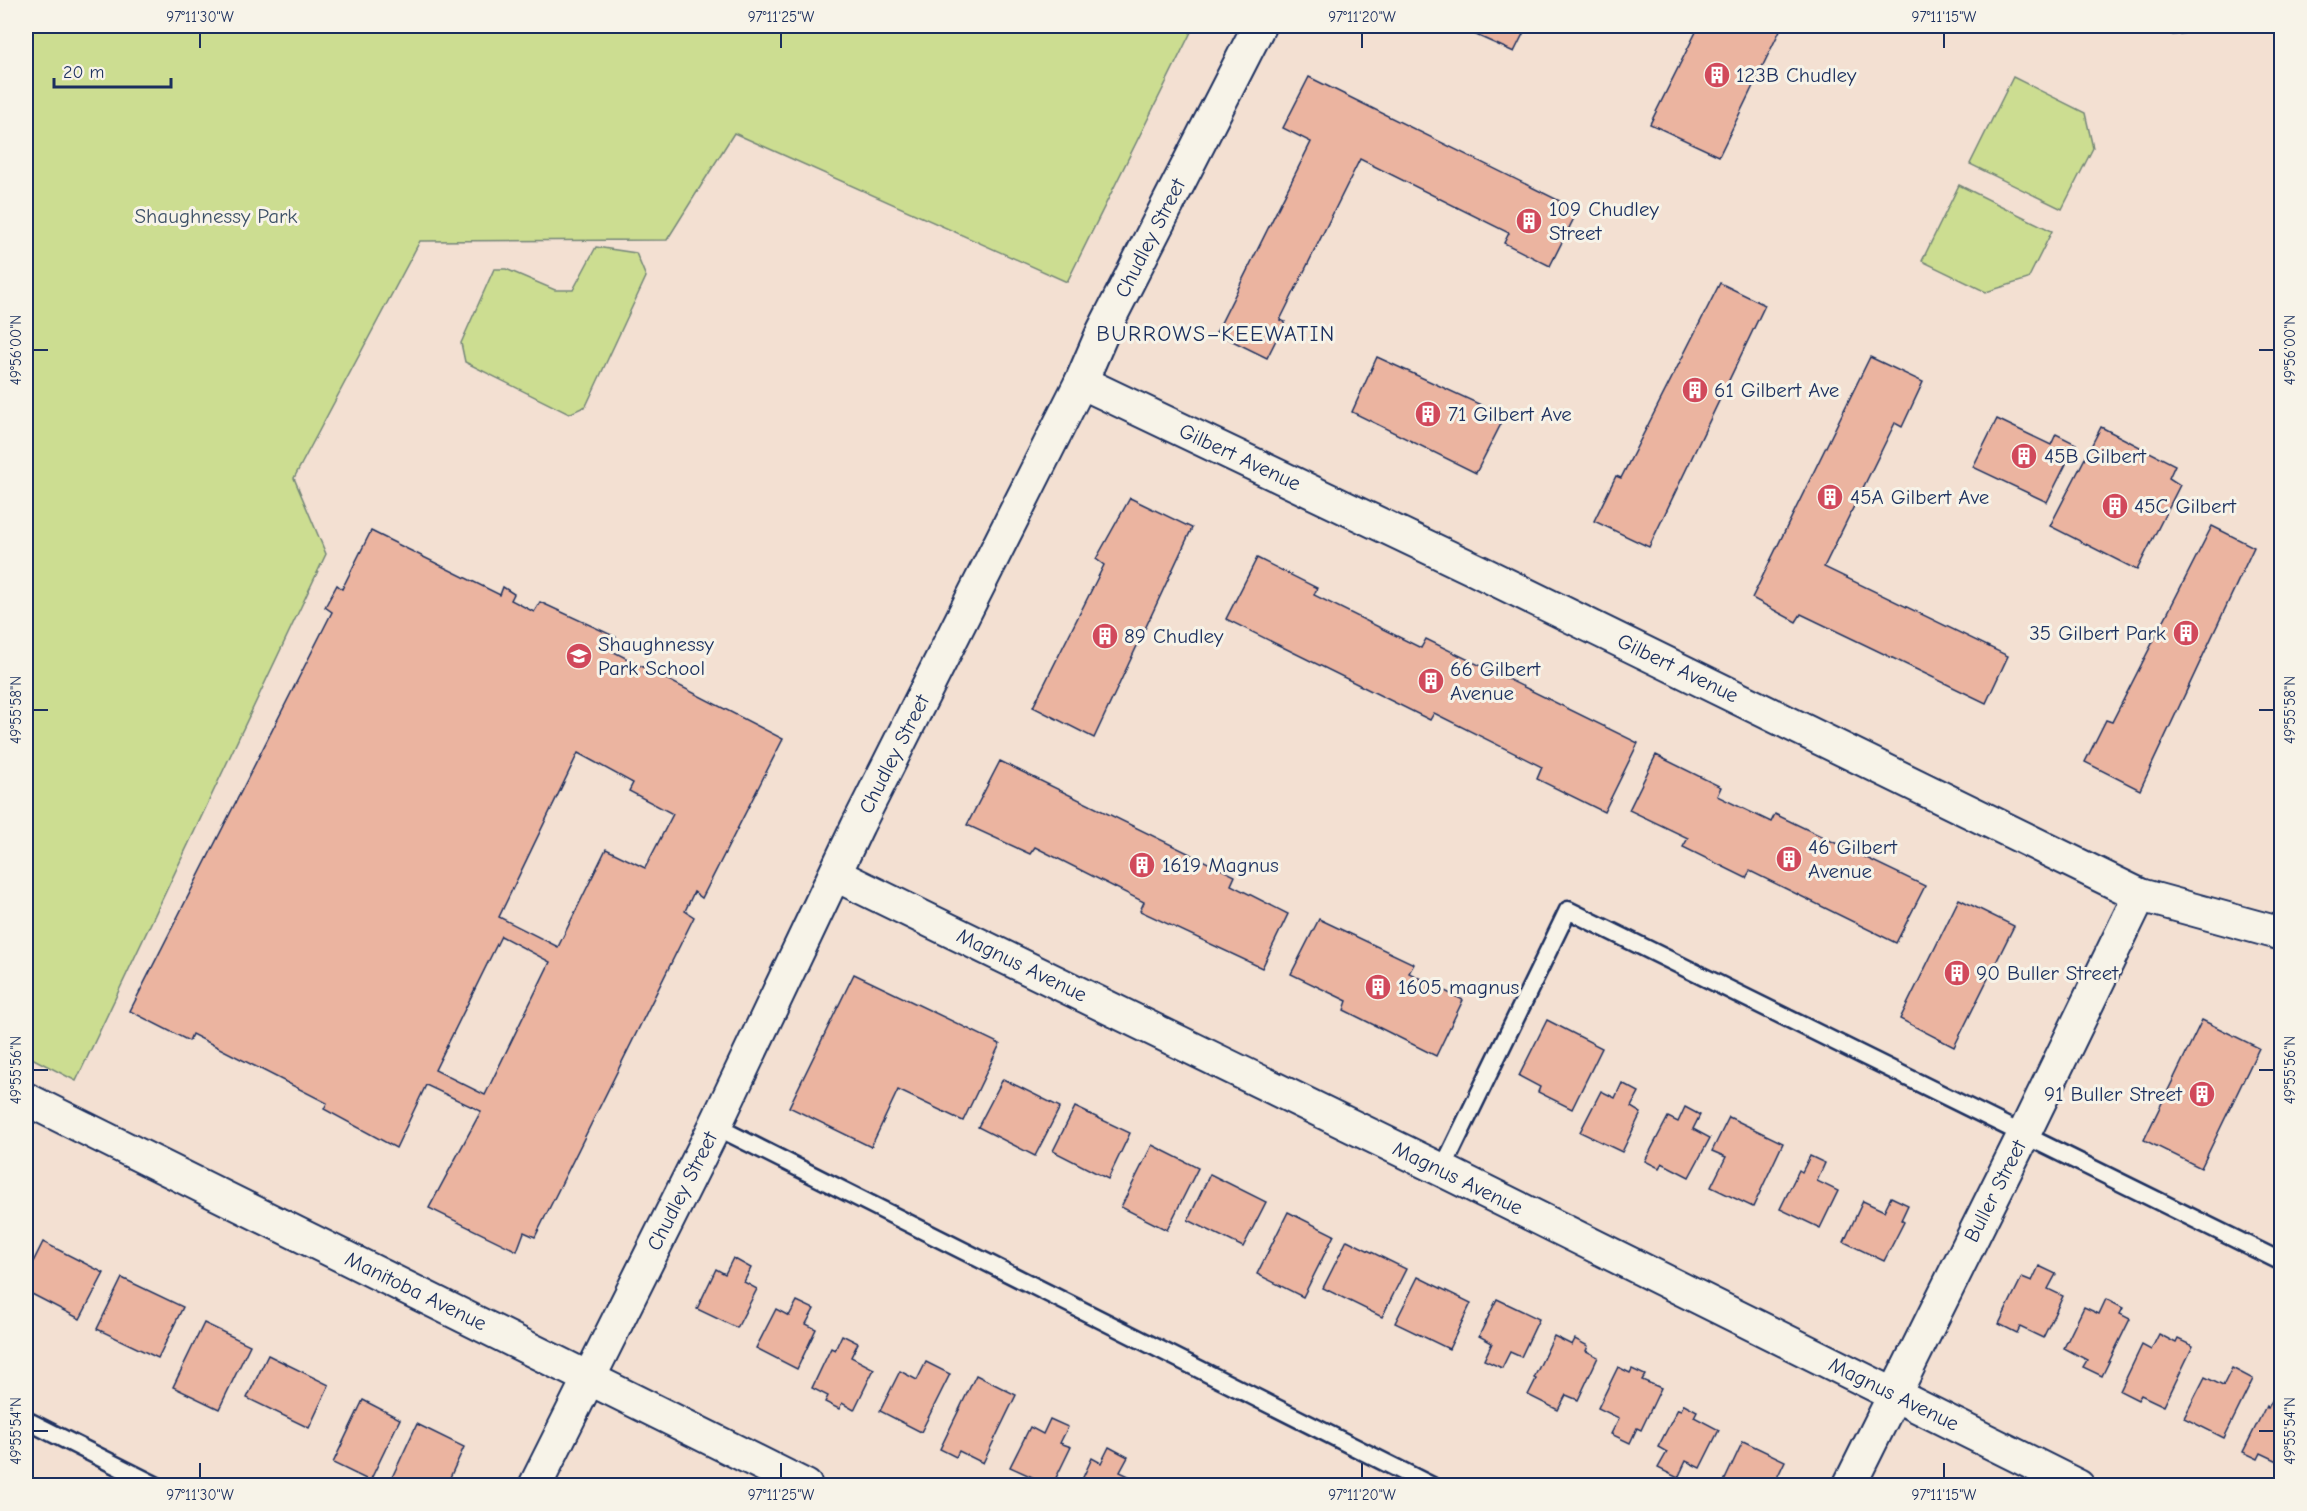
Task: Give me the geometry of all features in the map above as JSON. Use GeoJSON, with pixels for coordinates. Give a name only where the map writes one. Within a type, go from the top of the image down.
{"type":"FeatureCollection","features":[{"type":"Feature","properties":{"kind":"street","name":"Chudley Street"},"geometry":{"type":"LineString","coordinates":[[536,1485],[715,1126],[858,825],[1081,382],[1103,331],[1259,26]]}},
{"type":"Feature","properties":{"kind":"street","name":"Gilbert Avenue"},"geometry":{"type":"LineString","coordinates":[[1081,382],[1476,570],[2140,895],[2282,934]]}},
{"type":"Feature","properties":{"kind":"street","name":"Magnus Avenue"},"geometry":{"type":"LineString","coordinates":[[836,875],[1442,1170],[2078,1485]]}},
{"type":"Feature","properties":{"kind":"street","name":"Buller Street"},"geometry":{"type":"LineString","coordinates":[[1849,1485],[2140,895]]}},
{"type":"Feature","properties":{"kind":"street","name":"Manitoba Avenue"},"geometry":{"type":"LineString","coordinates":[[26,1099],[806,1485]]}},
{"type":"Feature","properties":{"kind":"lane"},"geometry":{"type":"LineString","coordinates":[[1442,1170],[1568,910],[2282,1262]]}},
{"type":"Feature","properties":{"kind":"lane"},"geometry":{"type":"LineString","coordinates":[[715,1126],[1432,1485]]}},
{"type":"Feature","properties":{"kind":"lane"},"geometry":{"type":"LineString","coordinates":[[26,1420],[157,1485]]}},
{"type":"Feature","properties":{"kind":"green space","name":"Shaughnessy Park"},"geometry":{"type":"Polygon","coordinates":[[[26,26],[1194,26],[1067,282],[734,133],[667,240],[420,241],[294,478],[326,554],[76,1081],[26,1055],[26,26]]]}},
{"type":"Feature","properties":{"kind":"green space"},"geometry":{"type":"Polygon","coordinates":[[[2013,77],[2085,113],[2093,148],[2062,209],[1970,164],[2013,77]]]}},
{"type":"Feature","properties":{"kind":"green space"},"geometry":{"type":"Polygon","coordinates":[[[1959,185],[2052,231],[2028,279],[1986,292],[1922,261],[1959,185]]]}},
{"type":"Feature","properties":{"kind":"green space"},"geometry":{"type":"Polygon","coordinates":[[[596,247],[636,253],[646,277],[586,406],[569,414],[465,362],[461,343],[494,269],[506,269],[555,290],[573,290],[596,247]]]}},
{"type":"Feature","properties":{"kind":"building"},"geometry":{"type":"Polygon","coordinates":[[[1456,26],[1527,26],[1514,52],[1456,26]]]}},
{"type":"Feature","properties":{"kind":"building","name":"123B Chudley"},"geometry":{"type":"Polygon","coordinates":[[[1699,26],[1782,26],[1719,156],[1650,124],[1699,26]]]}},
{"type":"Feature","properties":{"kind":"building"},"geometry":{"type":"Polygon","coordinates":[[[2154,26],[2234,26],[2173,35],[2154,26]]]}},
{"type":"Feature","properties":{"kind":"building","name":"109 Chudley Street"},"geometry":{"type":"Polygon","coordinates":[[[1309,77],[1578,210],[1550,266],[1504,243],[1509,233],[1360,159],[1280,320],[1285,322],[1267,358],[1216,333],[1311,142],[1283,128],[1309,77]]]}},
{"type":"Feature","properties":{"kind":"building","name":"61 Gilbert Ave"},"geometry":{"type":"Polygon","coordinates":[[[1720,283],[1765,305],[1649,547],[1594,521],[1616,476],[1621,478],[1720,283]]]}},
{"type":"Feature","properties":{"kind":"building","name":"71 Gilbert Ave"},"geometry":{"type":"Polygon","coordinates":[[[1377,357],[1505,416],[1476,473],[1352,412],[1377,357]]]}},
{"type":"Feature","properties":{"kind":"building","name":"45A Gilbert Ave"},"geometry":{"type":"Polygon","coordinates":[[[1870,357],[1923,382],[1902,427],[1895,423],[1824,567],[2008,656],[1986,703],[1801,614],[1796,622],[1752,598],[1870,357]]]}},
{"type":"Feature","properties":{"kind":"building","name":"45B Gilbert"},"geometry":{"type":"Polygon","coordinates":[[[1997,419],[2051,445],[2056,434],[2076,444],[2047,502],[1973,467],[1997,419]]]}},
{"type":"Feature","properties":{"kind":"building","name":"45C Gilbert"},"geometry":{"type":"Polygon","coordinates":[[[2101,427],[2175,465],[2169,478],[2180,485],[2137,570],[2050,526],[2101,427]]]}},
{"type":"Feature","properties":{"kind":"building","name":"89 Chudley"},"geometry":{"type":"Polygon","coordinates":[[[1130,498],[1192,528],[1094,738],[1033,707],[1104,565],[1096,559],[1130,498]]]}},
{"type":"Feature","properties":{"kind":"building","name":"35 Gilbert Park"},"geometry":{"type":"Polygon","coordinates":[[[2212,526],[2254,547],[2140,790],[2085,762],[2106,720],[2112,722],[2212,526]]]}},
{"type":"Feature","properties":{"kind":"building"},"geometry":{"type":"Polygon","coordinates":[[[371,531],[500,595],[503,587],[514,594],[511,600],[534,612],[540,602],[616,637],[610,650],[783,739],[702,898],[694,892],[685,911],[694,917],[535,1237],[524,1232],[517,1251],[429,1208],[481,1111],[426,1085],[396,1148],[324,1109],[327,1103],[192,1034],[189,1041],[130,1011],[332,612],[325,607],[337,585],[342,589],[371,531]],[[578,753],[499,917],[558,947],[606,849],[645,868],[673,814],[629,791],[633,783],[578,753]],[[501,936],[435,1070],[485,1095],[550,962],[501,936]]]}},
{"type":"Feature","properties":{"kind":"building","name":"66 Gilbert Avenue"},"geometry":{"type":"Polygon","coordinates":[[[1257,558],[1317,588],[1314,595],[1421,648],[1426,639],[1638,743],[1604,812],[1537,779],[1542,767],[1434,713],[1430,720],[1226,619],[1257,558]]]}},
{"type":"Feature","properties":{"kind":"building","name":"46 Gilbert Avenue"},"geometry":{"type":"Polygon","coordinates":[[[1656,755],[1721,787],[1717,796],[1771,822],[1775,814],[1925,886],[1896,943],[1750,871],[1746,878],[1683,847],[1688,838],[1629,810],[1656,755]]]}},
{"type":"Feature","properties":{"kind":"building","name":"1619 Magnus"},"geometry":{"type":"Polygon","coordinates":[[[1000,761],[1235,876],[1231,885],[1288,914],[1262,968],[1140,911],[1144,902],[1035,847],[1030,854],[967,825],[1000,761]]]}},
{"type":"Feature","properties":{"kind":"building","name":"90 Buller Street"},"geometry":{"type":"Polygon","coordinates":[[[1959,899],[2014,926],[1954,1047],[1900,1019],[1959,899]]]}},
{"type":"Feature","properties":{"kind":"building","name":"1605 magnus"},"geometry":{"type":"Polygon","coordinates":[[[1319,919],[1414,964],[1409,973],[1463,1000],[1436,1056],[1344,1010],[1347,1001],[1291,974],[1319,919]]]}},
{"type":"Feature","properties":{"kind":"building"},"geometry":{"type":"Polygon","coordinates":[[[854,974],[1000,1044],[963,1121],[898,1090],[871,1147],[789,1107],[854,974]]]}},
{"type":"Feature","properties":{"kind":"building"},"geometry":{"type":"Polygon","coordinates":[[[1547,1020],[1602,1048],[1572,1109],[1538,1092],[1540,1087],[1519,1076],[1547,1020]]]}},
{"type":"Feature","properties":{"kind":"building","name":"91 Buller Street"},"geometry":{"type":"Polygon","coordinates":[[[2202,1020],[2259,1048],[2201,1168],[2144,1140],[2202,1020]]]}},
{"type":"Feature","properties":{"kind":"building"},"geometry":{"type":"Polygon","coordinates":[[[1003,1079],[1060,1107],[1035,1156],[978,1127],[1003,1079]]]}},
{"type":"Feature","properties":{"kind":"building"},"geometry":{"type":"Polygon","coordinates":[[[1622,1083],[1639,1092],[1631,1107],[1641,1113],[1622,1152],[1580,1132],[1601,1091],[1615,1098],[1622,1083]]]}},
{"type":"Feature","properties":{"kind":"building"},"geometry":{"type":"Polygon","coordinates":[[[1075,1107],[1130,1133],[1108,1179],[1053,1151],[1075,1107]]]}},
{"type":"Feature","properties":{"kind":"building"},"geometry":{"type":"Polygon","coordinates":[[[1685,1107],[1700,1115],[1693,1129],[1710,1138],[1689,1177],[1662,1163],[1659,1168],[1645,1161],[1668,1117],[1678,1122],[1685,1107]]]}},
{"type":"Feature","properties":{"kind":"building"},"geometry":{"type":"Polygon","coordinates":[[[1729,1117],[1783,1143],[1753,1207],[1711,1187],[1726,1157],[1712,1151],[1729,1117]]]}},
{"type":"Feature","properties":{"kind":"building"},"geometry":{"type":"Polygon","coordinates":[[[1152,1145],[1198,1168],[1167,1230],[1121,1207],[1152,1145]]]}},
{"type":"Feature","properties":{"kind":"building"},"geometry":{"type":"Polygon","coordinates":[[[1810,1156],[1825,1163],[1817,1181],[1838,1191],[1820,1228],[1780,1209],[1799,1170],[1802,1172],[1810,1156]]]}},
{"type":"Feature","properties":{"kind":"building"},"geometry":{"type":"Polygon","coordinates":[[[1210,1174],[1266,1202],[1243,1247],[1188,1220],[1210,1174]]]}},
{"type":"Feature","properties":{"kind":"building"},"geometry":{"type":"Polygon","coordinates":[[[1891,1197],[1908,1205],[1901,1220],[1904,1222],[1884,1261],[1844,1242],[1863,1201],[1884,1211],[1891,1197]]]}},
{"type":"Feature","properties":{"kind":"building"},"geometry":{"type":"Polygon","coordinates":[[[1288,1212],[1334,1235],[1303,1297],[1257,1274],[1288,1212]]]}},
{"type":"Feature","properties":{"kind":"building"},"geometry":{"type":"Polygon","coordinates":[[[1347,1240],[1406,1269],[1382,1317],[1323,1288],[1347,1240]]]}},
{"type":"Feature","properties":{"kind":"building"},"geometry":{"type":"Polygon","coordinates":[[[43,1242],[104,1273],[80,1319],[26,1291],[26,1276],[43,1242]]]}},
{"type":"Feature","properties":{"kind":"building"},"geometry":{"type":"Polygon","coordinates":[[[733,1258],[751,1268],[744,1282],[757,1289],[737,1328],[697,1309],[716,1269],[725,1274],[733,1258]]]}},
{"type":"Feature","properties":{"kind":"building"},"geometry":{"type":"Polygon","coordinates":[[[2039,1266],[2056,1274],[2048,1289],[2063,1296],[2043,1338],[2020,1327],[2017,1333],[1999,1324],[2022,1277],[2032,1281],[2039,1266]]]}},
{"type":"Feature","properties":{"kind":"building"},"geometry":{"type":"Polygon","coordinates":[[[1418,1277],[1471,1303],[1449,1349],[1395,1323],[1418,1277]]]}},
{"type":"Feature","properties":{"kind":"building"},"geometry":{"type":"Polygon","coordinates":[[[122,1278],[183,1307],[158,1358],[97,1329],[122,1278]]]}},
{"type":"Feature","properties":{"kind":"building"},"geometry":{"type":"Polygon","coordinates":[[[1497,1299],[1539,1319],[1521,1357],[1510,1352],[1502,1368],[1484,1360],[1492,1343],[1479,1336],[1497,1299]]]}},
{"type":"Feature","properties":{"kind":"building"},"geometry":{"type":"Polygon","coordinates":[[[2106,1299],[2123,1308],[2120,1314],[2130,1319],[2102,1376],[2083,1367],[2087,1360],[2064,1348],[2084,1307],[2099,1314],[2106,1299]]]}},
{"type":"Feature","properties":{"kind":"building"},"geometry":{"type":"Polygon","coordinates":[[[797,1301],[814,1309],[806,1324],[816,1329],[797,1369],[756,1348],[776,1309],[789,1316],[797,1301]]]}},
{"type":"Feature","properties":{"kind":"building"},"geometry":{"type":"Polygon","coordinates":[[[204,1323],[250,1345],[219,1409],[173,1387],[204,1323]]]}},
{"type":"Feature","properties":{"kind":"building"},"geometry":{"type":"Polygon","coordinates":[[[2159,1334],[2176,1343],[2178,1339],[2193,1346],[2164,1406],[2141,1395],[2138,1400],[2120,1391],[2142,1345],[2151,1350],[2159,1334]]]}},
{"type":"Feature","properties":{"kind":"building"},"geometry":{"type":"Polygon","coordinates":[[[842,1335],[858,1343],[851,1357],[874,1369],[854,1410],[842,1403],[839,1409],[825,1402],[828,1396],[812,1388],[831,1348],[835,1350],[842,1335]]]}},
{"type":"Feature","properties":{"kind":"building"},"geometry":{"type":"Polygon","coordinates":[[[1554,1336],[1572,1345],[1575,1339],[1588,1346],[1586,1351],[1598,1357],[1578,1400],[1566,1395],[1558,1410],[1528,1395],[1554,1336]]]}},
{"type":"Feature","properties":{"kind":"building"},"geometry":{"type":"Polygon","coordinates":[[[268,1355],[329,1385],[309,1428],[247,1398],[268,1355]]]}},
{"type":"Feature","properties":{"kind":"building"},"geometry":{"type":"Polygon","coordinates":[[[926,1362],[950,1374],[921,1432],[880,1411],[900,1371],[917,1380],[926,1362]]]}},
{"type":"Feature","properties":{"kind":"building"},"geometry":{"type":"Polygon","coordinates":[[[1618,1367],[1630,1373],[1632,1369],[1645,1375],[1642,1380],[1661,1388],[1641,1430],[1637,1428],[1630,1443],[1611,1434],[1619,1418],[1598,1408],[1618,1367]]]}},
{"type":"Feature","properties":{"kind":"building"},"geometry":{"type":"Polygon","coordinates":[[[2232,1368],[2253,1379],[2224,1438],[2184,1418],[2205,1377],[2223,1386],[2232,1368]]]}},
{"type":"Feature","properties":{"kind":"building"},"geometry":{"type":"Polygon","coordinates":[[[976,1375],[1016,1395],[983,1463],[959,1451],[956,1457],[940,1449],[976,1375]]]}},
{"type":"Feature","properties":{"kind":"building"},"geometry":{"type":"Polygon","coordinates":[[[2276,1393],[2282,1396],[2282,1463],[2261,1453],[2258,1459],[2243,1452],[2266,1406],[2268,1408],[2276,1393]]]}},
{"type":"Feature","properties":{"kind":"building"},"geometry":{"type":"Polygon","coordinates":[[[363,1400],[400,1419],[370,1481],[333,1463],[363,1400]]]}},
{"type":"Feature","properties":{"kind":"building"},"geometry":{"type":"Polygon","coordinates":[[[1684,1404],[1697,1411],[1694,1417],[1719,1430],[1700,1468],[1686,1461],[1678,1478],[1658,1468],[1667,1452],[1658,1447],[1678,1409],[1681,1410],[1684,1404]]]}},
{"type":"Feature","properties":{"kind":"building"},"geometry":{"type":"Polygon","coordinates":[[[1050,1419],[1068,1427],[1060,1443],[1071,1447],[1052,1486],[1010,1467],[1030,1427],[1043,1434],[1050,1419]]]}},
{"type":"Feature","properties":{"kind":"building"},"geometry":{"type":"Polygon","coordinates":[[[417,1424],[464,1447],[446,1486],[388,1486],[417,1424]]]}},
{"type":"Feature","properties":{"kind":"building"},"geometry":{"type":"Polygon","coordinates":[[[1743,1441],[1785,1461],[1773,1486],[1722,1486],[1743,1441]]]}},
{"type":"Feature","properties":{"kind":"building"},"geometry":{"type":"Polygon","coordinates":[[[1109,1447],[1128,1457],[1120,1472],[1133,1478],[1129,1486],[1079,1486],[1092,1458],[1101,1463],[1109,1447]]]}},
{"type":"Feature","properties":{"kind":"place","name":"123B Chudley"},"geometry":{"type":"Point","coordinates":[1717,75]}},
{"type":"Feature","properties":{"kind":"place","name":"109 Chudley Street"},"geometry":{"type":"Point","coordinates":[1529,221]}},
{"type":"Feature","properties":{"kind":"place","name":"61 Gilbert Ave"},"geometry":{"type":"Point","coordinates":[1695,390]}},
{"type":"Feature","properties":{"kind":"place","name":"71 Gilbert Ave"},"geometry":{"type":"Point","coordinates":[1428,414]}},
{"type":"Feature","properties":{"kind":"place","name":"45B Gilbert"},"geometry":{"type":"Point","coordinates":[2024,456]}},
{"type":"Feature","properties":{"kind":"place","name":"45A Gilbert Ave"},"geometry":{"type":"Point","coordinates":[1830,497]}},
{"type":"Feature","properties":{"kind":"place","name":"45C Gilbert"},"geometry":{"type":"Point","coordinates":[2115,506]}},
{"type":"Feature","properties":{"kind":"place","name":"35 Gilbert Park"},"geometry":{"type":"Point","coordinates":[2186,633]}},
{"type":"Feature","properties":{"kind":"place","name":"89 Chudley"},"geometry":{"type":"Point","coordinates":[1105,636]}},
{"type":"Feature","properties":{"kind":"place","name":"Shaughnessy Park School"},"geometry":{"type":"Point","coordinates":[579,656]}},
{"type":"Feature","properties":{"kind":"place","name":"66 Gilbert Avenue"},"geometry":{"type":"Point","coordinates":[1431,681]}},
{"type":"Feature","properties":{"kind":"place","name":"46 Gilbert Avenue"},"geometry":{"type":"Point","coordinates":[1789,859]}},
{"type":"Feature","properties":{"kind":"place","name":"1619 Magnus"},"geometry":{"type":"Point","coordinates":[1142,865]}},
{"type":"Feature","properties":{"kind":"place","name":"90 Buller Street"},"geometry":{"type":"Point","coordinates":[1957,973]}},
{"type":"Feature","properties":{"kind":"place","name":"1605 magnus"},"geometry":{"type":"Point","coordinates":[1378,987]}},
{"type":"Feature","properties":{"kind":"place","name":"91 Buller Street"},"geometry":{"type":"Point","coordinates":[2202,1094]}},
{"type":"Feature","properties":{"kind":"district","name":"BURROWS–KEEWATIN"},"geometry":{"type":"Point","coordinates":[1216,333]}}]}
